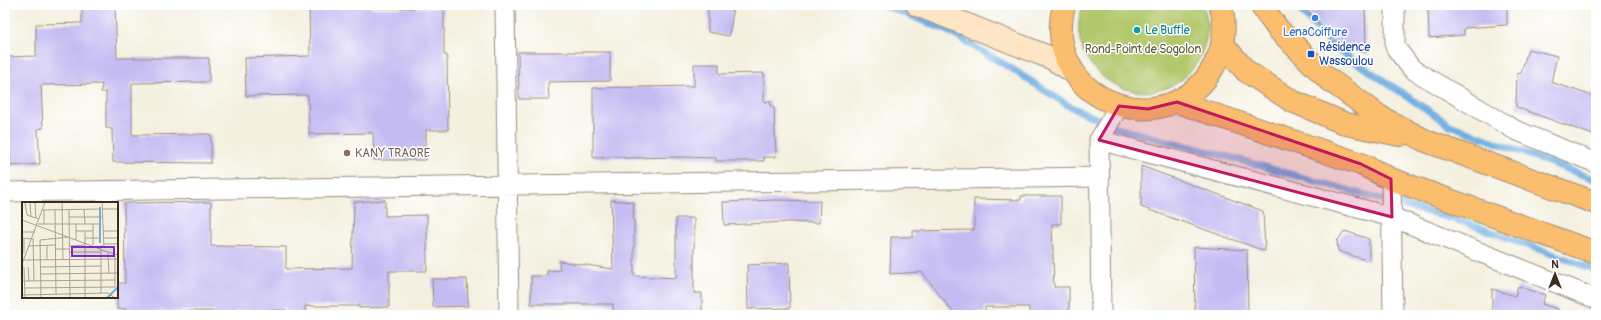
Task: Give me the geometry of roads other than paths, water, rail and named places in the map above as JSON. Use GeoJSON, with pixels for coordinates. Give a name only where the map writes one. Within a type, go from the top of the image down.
{"type":"FeatureCollection","features":[{"type":"Feature","properties":{"kind":"highway"},"geometry":{"type":"LineString","coordinates":[[1064,5],[1060,21],[1062,47],[1072,71],[1092,93],[1119,106],[1148,109],[1177,102],[1198,88],[1214,68],[1223,45],[1223,13],[1220,5]]}},
{"type":"Feature","properties":{"kind":"highway"},"geometry":{"type":"LineString","coordinates":[[1261,5],[1278,29],[1327,78],[1382,118],[1426,141],[1596,203]]}},
{"type":"Feature","properties":{"kind":"highway"},"geometry":{"type":"LineString","coordinates":[[1223,45],[1246,71],[1292,101],[1346,124],[1426,141]]}},
{"type":"Feature","properties":{"kind":"highway"},"geometry":{"type":"LineString","coordinates":[[1177,102],[1361,164],[1391,179],[1596,253]]}},
{"type":"Feature","properties":{"kind":"main road"},"geometry":{"type":"LineString","coordinates":[[917,5],[1051,58],[1072,71]]}},
{"type":"Feature","properties":{"kind":"street"},"geometry":{"type":"LineString","coordinates":[[505,5],[509,315]]}},
{"type":"Feature","properties":{"kind":"street"},"geometry":{"type":"LineString","coordinates":[[1395,5],[1395,47],[1412,69],[1515,130],[1596,163]]}},
{"type":"Feature","properties":{"kind":"street"},"geometry":{"type":"LineString","coordinates":[[1101,315],[1099,140],[1119,106]]}},
{"type":"Feature","properties":{"kind":"street"},"geometry":{"type":"LineString","coordinates":[[1099,140],[1392,217],[1596,299]]}},
{"type":"Feature","properties":{"kind":"street"},"geometry":{"type":"LineString","coordinates":[[5,192],[1100,177]]}},
{"type":"Feature","properties":{"kind":"street"},"geometry":{"type":"LineString","coordinates":[[1391,179],[1393,315]]}},
{"type":"Feature","properties":{"kind":"waterway"},"geometry":{"type":"LineString","coordinates":[[883,5],[946,30],[1012,69],[1069,106],[1117,128],[1229,157],[1467,223],[1596,270]]}},
{"type":"Feature","properties":{"kind":"waterway"},"geometry":{"type":"LineString","coordinates":[[1295,5],[1335,48],[1450,125],[1596,180]]}},
{"type":"Feature","properties":{"kind":"place","name":"LenaCoiffure"},"geometry":{"type":"Point","coordinates":[1315,18]}},
{"type":"Feature","properties":{"kind":"place","name":"Le Buffle"},"geometry":{"type":"Point","coordinates":[1137,30]}},
{"type":"Feature","properties":{"kind":"place","name":"Résidence Wassoulou"},"geometry":{"type":"Point","coordinates":[1311,54]}},
{"type":"Feature","properties":{"kind":"place","name":"KANY TRAORE"},"geometry":{"type":"Point","coordinates":[347,153]}},
{"type":"Feature","properties":{"kind":"park label","name":"Rond-Point de Sogolon"},"geometry":{"type":"Point","coordinates":[1143,49]}}]}
